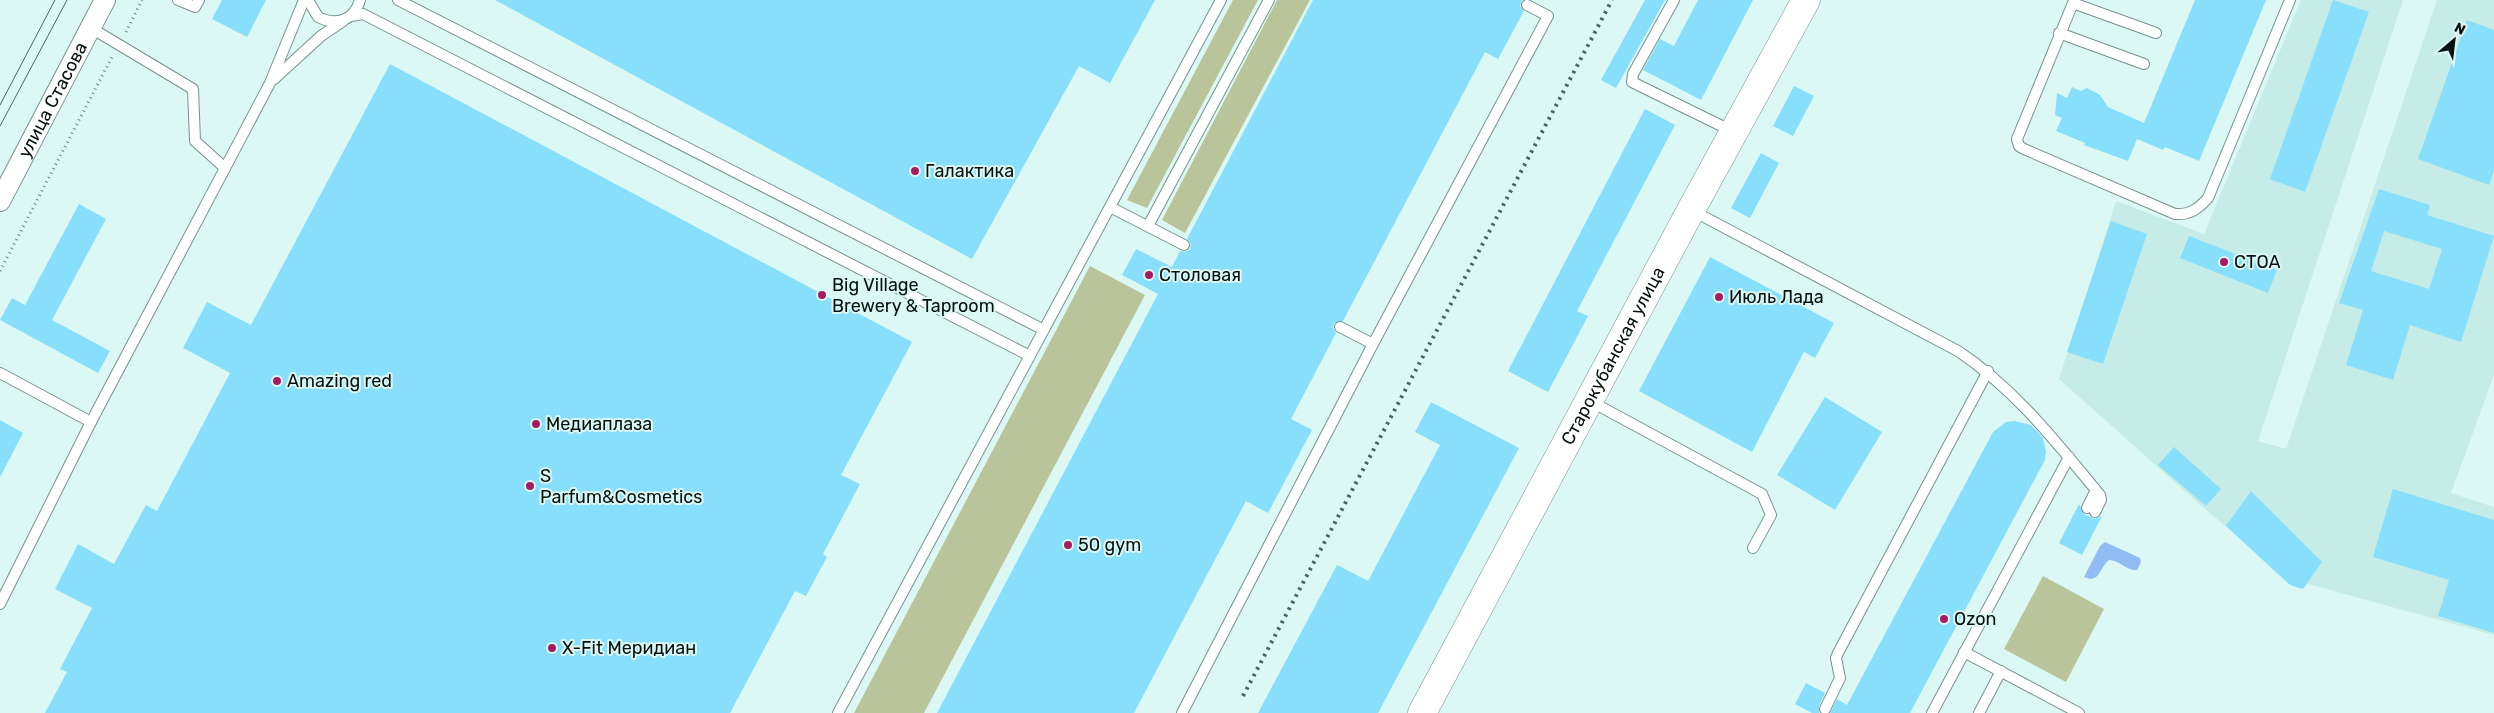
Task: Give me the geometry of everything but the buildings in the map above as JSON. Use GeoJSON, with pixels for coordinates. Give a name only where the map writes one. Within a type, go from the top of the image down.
{"type":"FeatureCollection","features":[{"type":"Feature","properties":{"kind":"street","name":"улица Стасова"},"geometry":{"type":"LineString","coordinates":[[0,201],[105,0]]}},
{"type":"Feature","properties":{"kind":"street","name":"Старокубанская улица"},"geometry":{"type":"LineString","coordinates":[[1422,713],[1691,210],[1806,0]]}},
{"type":"Feature","properties":{"kind":"lane"},"geometry":{"type":"LineString","coordinates":[[178,0],[195,7],[199,0]]}},
{"type":"Feature","properties":{"kind":"lane"},"geometry":{"type":"LineString","coordinates":[[0,604],[91,422],[270,83],[304,0]]}},
{"type":"Feature","properties":{"kind":"lane"},"geometry":{"type":"LineString","coordinates":[[308,0],[318,16],[334,22],[355,9]]}},
{"type":"Feature","properties":{"kind":"lane"},"geometry":{"type":"LineString","coordinates":[[398,0],[1042,329]]}},
{"type":"Feature","properties":{"kind":"lane"},"geometry":{"type":"LineString","coordinates":[[838,713],[1028,355],[1221,0]]}},
{"type":"Feature","properties":{"kind":"lane"},"geometry":{"type":"LineString","coordinates":[[1148,226],[1269,0]]}},
{"type":"Feature","properties":{"kind":"lane"},"geometry":{"type":"LineString","coordinates":[[1674,0],[1633,74],[1632,82],[1734,132]]}},
{"type":"Feature","properties":{"kind":"lane"},"geometry":{"type":"LineString","coordinates":[[2156,33],[2076,3],[2070,7],[2018,134],[2019,146],[2175,214],[2186,215],[2200,207],[2208,198],[2290,0]]}},
{"type":"Feature","properties":{"kind":"lane"},"geometry":{"type":"LineString","coordinates":[[1182,713],[1373,344],[1548,16],[1527,5]]}},
{"type":"Feature","properties":{"kind":"lane"},"geometry":{"type":"LineString","coordinates":[[270,83],[297,56],[355,9]]}},
{"type":"Feature","properties":{"kind":"lane"},"geometry":{"type":"LineString","coordinates":[[355,9],[1028,355]]}},
{"type":"Feature","properties":{"kind":"lane"},"geometry":{"type":"LineString","coordinates":[[91,28],[193,89],[195,141],[225,168]]}},
{"type":"Feature","properties":{"kind":"lane"},"geometry":{"type":"LineString","coordinates":[[2059,33],[2144,64]]}},
{"type":"Feature","properties":{"kind":"lane"},"geometry":{"type":"LineString","coordinates":[[1110,207],[1184,245]]}},
{"type":"Feature","properties":{"kind":"lane"},"geometry":{"type":"LineString","coordinates":[[1691,210],[1958,351],[1988,371],[2048,432],[2100,495],[2100,500],[2091,510]]}},
{"type":"Feature","properties":{"kind":"lane"},"geometry":{"type":"LineString","coordinates":[[1340,327],[1373,344]]}},
{"type":"Feature","properties":{"kind":"lane"},"geometry":{"type":"LineString","coordinates":[[1825,709],[1840,678],[1836,658],[1838,653],[1988,371]]}},
{"type":"Feature","properties":{"kind":"lane"},"geometry":{"type":"LineString","coordinates":[[0,373],[91,422]]}},
{"type":"Feature","properties":{"kind":"lane"},"geometry":{"type":"LineString","coordinates":[[1589,400],[1762,494],[1771,515],[1753,548]]}},
{"type":"Feature","properties":{"kind":"lane"},"geometry":{"type":"LineString","coordinates":[[1932,713],[2069,457]]}},
{"type":"Feature","properties":{"kind":"lane"},"geometry":{"type":"LineString","coordinates":[[1964,652],[2079,713]]}},
{"type":"Feature","properties":{"kind":"lane"},"geometry":{"type":"LineString","coordinates":[[1979,713],[2001,671]]}},
{"type":"Feature","properties":{"kind":"path"},"geometry":{"type":"LineString","coordinates":[[0,272],[142,0]]}},
{"type":"Feature","properties":{"kind":"shaded area"},"geometry":{"type":"Polygon","coordinates":[[[2301,0],[2403,0],[2258,441],[2286,449],[2437,0],[2494,0],[2494,375],[2451,493],[2494,507],[2494,635],[2290,579],[2205,509],[2059,379],[2116,201],[2204,234],[2301,0]]]}},
{"type":"Feature","properties":{"kind":"green space"},"geometry":{"type":"Polygon","coordinates":[[[1233,0],[1258,0],[1147,208],[1127,200],[1233,0]]]}},
{"type":"Feature","properties":{"kind":"green space"},"geometry":{"type":"Polygon","coordinates":[[[1277,0],[1310,0],[1185,233],[1162,220],[1277,0]]]}},
{"type":"Feature","properties":{"kind":"green space"},"geometry":{"type":"Polygon","coordinates":[[[1090,266],[1145,295],[924,713],[854,713],[1090,266]]]}},
{"type":"Feature","properties":{"kind":"green space"},"geometry":{"type":"Polygon","coordinates":[[[2043,576],[2104,609],[2066,682],[2004,649],[2043,576]]]}},
{"type":"Feature","properties":{"kind":"water"},"geometry":{"type":"Polygon","coordinates":[[[2105,542],[2140,558],[2141,562],[2137,570],[2109,560],[2096,577],[2089,579],[2084,577],[2100,546],[2105,542]]]}},
{"type":"Feature","properties":{"kind":"tram line"},"geometry":{"type":"LineString","coordinates":[[0,105],[55,0]]}},
{"type":"Feature","properties":{"kind":"tram line"},"geometry":{"type":"LineString","coordinates":[[0,126],[67,0]]}},
{"type":"Feature","properties":{"kind":"railway"},"geometry":{"type":"LineString","coordinates":[[1243,696],[1612,0]]}},
{"type":"Feature","properties":{"kind":"place","name":"Галактика"},"geometry":{"type":"Point","coordinates":[915,171]}},
{"type":"Feature","properties":{"kind":"place","name":"СТОА"},"geometry":{"type":"Point","coordinates":[2224,262]}},
{"type":"Feature","properties":{"kind":"place","name":"Столовая"},"geometry":{"type":"Point","coordinates":[1149,275]}},
{"type":"Feature","properties":{"kind":"place","name":"Big Village Brewery & Taproom"},"geometry":{"type":"Point","coordinates":[822,295]}},
{"type":"Feature","properties":{"kind":"place","name":"Июль Лада"},"geometry":{"type":"Point","coordinates":[1719,297]}},
{"type":"Feature","properties":{"kind":"place","name":"Amazing red"},"geometry":{"type":"Point","coordinates":[277,381]}},
{"type":"Feature","properties":{"kind":"place","name":"Медиаплаза"},"geometry":{"type":"Point","coordinates":[536,424]}},
{"type":"Feature","properties":{"kind":"place","name":"S Parfum&Cosmetics"},"geometry":{"type":"Point","coordinates":[530,486]}},
{"type":"Feature","properties":{"kind":"place","name":"50 gym"},"geometry":{"type":"Point","coordinates":[1068,545]}},
{"type":"Feature","properties":{"kind":"place","name":"Ozon"},"geometry":{"type":"Point","coordinates":[1944,619]}},
{"type":"Feature","properties":{"kind":"place","name":"X-Fit Меридиан"},"geometry":{"type":"Point","coordinates":[552,648]}}]}
